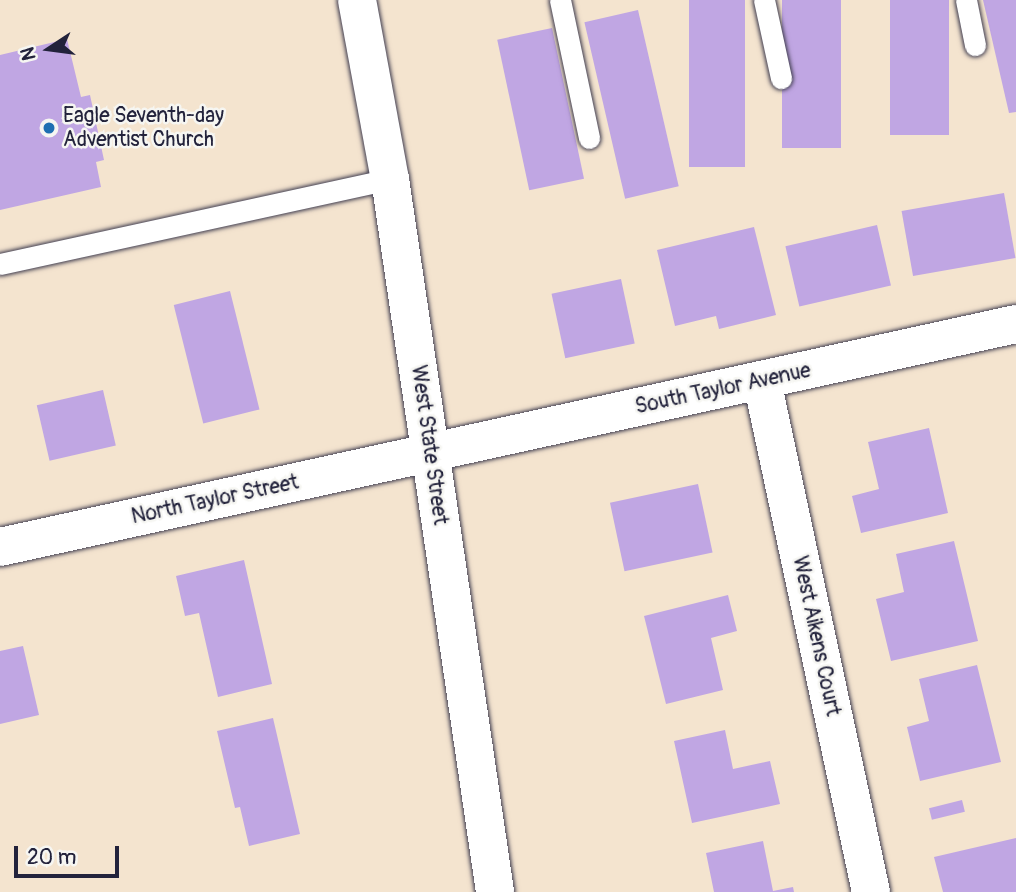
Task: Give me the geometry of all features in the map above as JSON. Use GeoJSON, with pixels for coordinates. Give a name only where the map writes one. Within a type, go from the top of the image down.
{"type":"FeatureCollection","features":[{"type":"Feature","properties":{"kind":"street","name":"West State Street"},"geometry":{"type":"LineString","coordinates":[[357,0],[390,179],[495,892]]}},
{"type":"Feature","properties":{"kind":"street","name":"South Taylor Avenue"},"geometry":{"type":"LineString","coordinates":[[430,452],[1016,324]]}},
{"type":"Feature","properties":{"kind":"street","name":"West Aikens Court"},"geometry":{"type":"LineString","coordinates":[[762,381],[871,892]]}},
{"type":"Feature","properties":{"kind":"street","name":"North Taylor Street"},"geometry":{"type":"LineString","coordinates":[[0,548],[430,452]]}},
{"type":"Feature","properties":{"kind":"lane"},"geometry":{"type":"LineString","coordinates":[[560,0],[589,138]]}},
{"type":"Feature","properties":{"kind":"lane"},"geometry":{"type":"LineString","coordinates":[[764,0],[781,78]]}},
{"type":"Feature","properties":{"kind":"lane"},"geometry":{"type":"LineString","coordinates":[[965,0],[975,45]]}},
{"type":"Feature","properties":{"kind":"lane"},"geometry":{"type":"LineString","coordinates":[[0,264],[390,179]]}},
{"type":"Feature","properties":{"kind":"building"},"geometry":{"type":"Polygon","coordinates":[[[689,0],[745,0],[745,167],[689,167],[689,0]]]}},
{"type":"Feature","properties":{"kind":"building"},"geometry":{"type":"Polygon","coordinates":[[[782,0],[841,0],[841,148],[782,148],[782,0]]]}},
{"type":"Feature","properties":{"kind":"building"},"geometry":{"type":"Polygon","coordinates":[[[890,0],[949,0],[949,135],[890,135],[890,0]]]}},
{"type":"Feature","properties":{"kind":"building"},"geometry":{"type":"Polygon","coordinates":[[[983,0],[1016,0],[1016,112],[1009,113],[983,0]]]}},
{"type":"Feature","properties":{"kind":"building"},"geometry":{"type":"Polygon","coordinates":[[[638,10],[679,186],[625,199],[584,22],[638,10]]]}},
{"type":"Feature","properties":{"kind":"building"},"geometry":{"type":"Polygon","coordinates":[[[552,28],[584,179],[529,190],[497,40],[552,28]]]}},
{"type":"Feature","properties":{"kind":"building","name":"Eagle Seventh-day Adventist Church"},"geometry":{"type":"Polygon","coordinates":[[[67,39],[81,97],[90,95],[104,160],[96,162],[101,187],[0,210],[0,55],[67,39]]]}},
{"type":"Feature","properties":{"kind":"building"},"geometry":{"type":"Polygon","coordinates":[[[1004,193],[1015,258],[913,276],[902,211],[1004,193]]]}},
{"type":"Feature","properties":{"kind":"building"},"geometry":{"type":"Polygon","coordinates":[[[877,225],[891,285],[799,307],[785,246],[877,225]]]}},
{"type":"Feature","properties":{"kind":"building"},"geometry":{"type":"Polygon","coordinates":[[[754,227],[776,315],[719,329],[716,316],[675,326],[657,250],[754,227]]]}},
{"type":"Feature","properties":{"kind":"building"},"geometry":{"type":"Polygon","coordinates":[[[621,279],[635,344],[565,358],[552,294],[621,279]]]}},
{"type":"Feature","properties":{"kind":"building"},"geometry":{"type":"Polygon","coordinates":[[[230,291],[260,409],[203,423],[174,305],[230,291]]]}},
{"type":"Feature","properties":{"kind":"building"},"geometry":{"type":"Polygon","coordinates":[[[103,390],[116,446],[50,461],[37,405],[103,390]]]}},
{"type":"Feature","properties":{"kind":"building"},"geometry":{"type":"Polygon","coordinates":[[[929,428],[948,513],[861,533],[852,496],[879,489],[868,442],[929,428]]]}},
{"type":"Feature","properties":{"kind":"building"},"geometry":{"type":"Polygon","coordinates":[[[698,484],[713,552],[625,571],[610,503],[698,484]]]}},
{"type":"Feature","properties":{"kind":"building"},"geometry":{"type":"Polygon","coordinates":[[[954,541],[978,641],[891,661],[876,599],[904,592],[896,554],[954,541]]]}},
{"type":"Feature","properties":{"kind":"building"},"geometry":{"type":"Polygon","coordinates":[[[244,560],[272,684],[218,697],[199,613],[185,616],[176,576],[244,560]]]}},
{"type":"Feature","properties":{"kind":"building"},"geometry":{"type":"Polygon","coordinates":[[[728,595],[737,631],[711,638],[723,690],[666,704],[644,616],[728,595]]]}},
{"type":"Feature","properties":{"kind":"building"},"geometry":{"type":"Polygon","coordinates":[[[23,646],[39,715],[0,724],[0,651],[23,646]]]}},
{"type":"Feature","properties":{"kind":"building"},"geometry":{"type":"Polygon","coordinates":[[[977,665],[1001,762],[920,781],[907,727],[929,721],[919,679],[977,665]]]}},
{"type":"Feature","properties":{"kind":"building"},"geometry":{"type":"Polygon","coordinates":[[[273,718],[300,834],[249,846],[240,807],[235,808],[217,731],[273,718]]]}},
{"type":"Feature","properties":{"kind":"building"},"geometry":{"type":"Polygon","coordinates":[[[725,730],[733,769],[770,761],[780,804],[692,823],[674,741],[725,730]]]}},
{"type":"Feature","properties":{"kind":"building"},"geometry":{"type":"Polygon","coordinates":[[[962,800],[965,812],[932,820],[929,808],[962,800]]]}},
{"type":"Feature","properties":{"kind":"building"},"geometry":{"type":"Polygon","coordinates":[[[1016,838],[1016,892],[943,892],[934,857],[1016,838]]]}},
{"type":"Feature","properties":{"kind":"building"},"geometry":{"type":"Polygon","coordinates":[[[763,841],[773,891],[793,887],[794,892],[714,892],[706,853],[763,841]]]}},
{"type":"Feature","properties":{"kind":"place","name":"Eagle Seventh-day Adventist Church"},"geometry":{"type":"Point","coordinates":[49,128]}}]}
